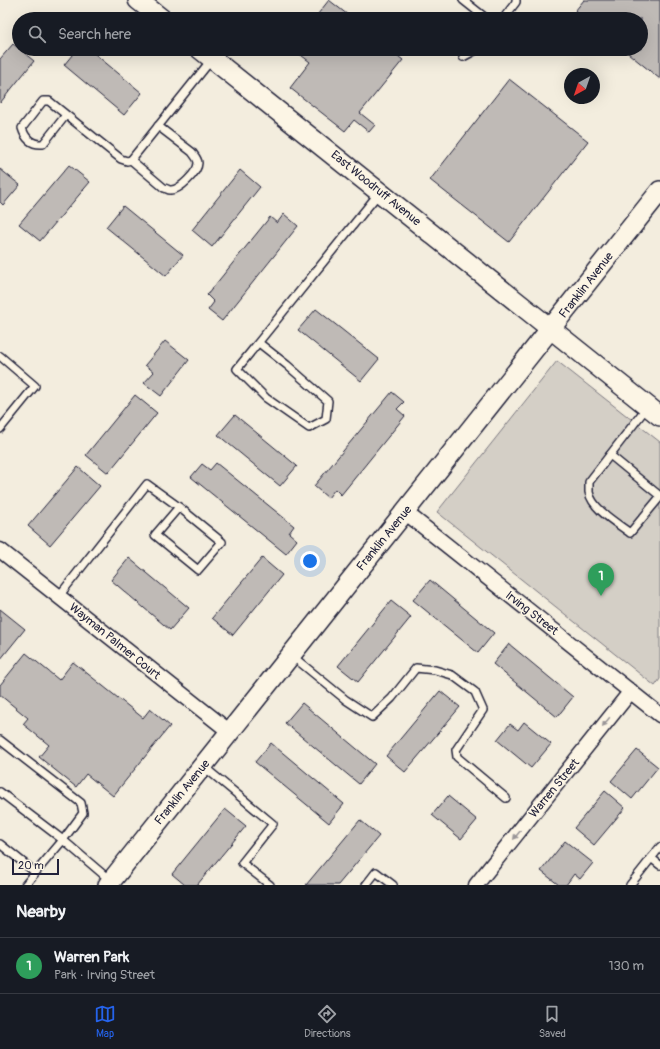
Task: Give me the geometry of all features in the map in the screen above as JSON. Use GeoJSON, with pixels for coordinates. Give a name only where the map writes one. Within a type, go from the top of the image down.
{"type":"FeatureCollection","features":[{"type":"Feature","properties":{"kind":"street"},"geometry":{"type":"LineString","coordinates":[[138,0],[153,12]]}},
{"type":"Feature","properties":{"kind":"street","name":"East Woodruff Avenue"},"geometry":{"type":"LineString","coordinates":[[209,56],[381,192],[550,330],[654,412]]}},
{"type":"Feature","properties":{"kind":"street","name":"Franklin Avenue"},"geometry":{"type":"LineString","coordinates":[[112,884],[202,766],[660,191]]}},
{"type":"Feature","properties":{"kind":"street","name":"Irving Street"},"geometry":{"type":"LineString","coordinates":[[405,512],[660,715]]}},
{"type":"Feature","properties":{"kind":"street","name":"Wayman Palmer Court"},"geometry":{"type":"LineString","coordinates":[[0,550],[230,732]]}},
{"type":"Feature","properties":{"kind":"street","name":"Warren Street"},"geometry":{"type":"LineString","coordinates":[[484,882],[631,691]]}},
{"type":"Feature","properties":{"kind":"lane"},"geometry":{"type":"LineString","coordinates":[[463,0],[478,12]]}},
{"type":"Feature","properties":{"kind":"lane"},"geometry":{"type":"LineString","coordinates":[[508,12],[516,0]]}},
{"type":"Feature","properties":{"kind":"lane"},"geometry":{"type":"LineString","coordinates":[[131,160],[158,126],[205,56]]}},
{"type":"Feature","properties":{"kind":"lane"},"geometry":{"type":"LineString","coordinates":[[66,115],[43,144],[37,144],[29,141],[24,135],[22,128],[43,101],[49,101],[121,159],[127,161],[131,160],[164,188],[171,190],[177,189],[184,185],[196,170],[198,163],[192,152],[158,126]]}},
{"type":"Feature","properties":{"kind":"lane"},"geometry":{"type":"LineString","coordinates":[[258,343],[287,365],[328,401],[326,420],[309,428],[266,398],[237,370],[258,343],[381,192]]}},
{"type":"Feature","properties":{"kind":"lane"},"geometry":{"type":"LineString","coordinates":[[0,356],[35,386],[0,429]]}},
{"type":"Feature","properties":{"kind":"lane"},"geometry":{"type":"LineString","coordinates":[[610,455],[660,497],[630,533],[598,508],[592,500],[589,491],[590,482],[610,455],[654,412]]}},
{"type":"Feature","properties":{"kind":"lane"},"geometry":{"type":"LineString","coordinates":[[59,596],[147,484],[178,506],[222,542],[198,570],[155,535],[178,506]]}},
{"type":"Feature","properties":{"kind":"lane"},"geometry":{"type":"LineString","coordinates":[[291,655],[346,700],[372,717],[392,698],[416,668],[435,670],[452,675],[475,692],[483,710],[456,750],[457,757],[506,798]]}},
{"type":"Feature","properties":{"kind":"lane"},"geometry":{"type":"LineString","coordinates":[[0,740],[81,803],[83,813],[63,840],[25,885]]}},
{"type":"Feature","properties":{"kind":"lane"},"geometry":{"type":"LineString","coordinates":[[202,766],[273,824],[242,863],[270,885]]}},
{"type":"Feature","properties":{"kind":"lane"},"geometry":{"type":"LineString","coordinates":[[0,792],[63,840],[112,884]]}},
{"type":"Feature","properties":{"kind":"lane"},"geometry":{"type":"LineString","coordinates":[[0,844],[35,872]]}},
{"type":"Feature","properties":{"kind":"lane"},"geometry":{"type":"LineString","coordinates":[[630,885],[660,847]]}},
{"type":"Feature","properties":{"kind":"lane"},"geometry":{"type":"LineString","coordinates":[[651,858],[660,865]]}},
{"type":"Feature","properties":{"kind":"lane"},"geometry":{"type":"LineString","coordinates":[[366,885],[376,872],[393,885]]}},
{"type":"Feature","properties":{"kind":"shaded area"},"geometry":{"type":"Polygon","coordinates":[[[557,361],[660,442],[660,679],[655,686],[437,512],[557,361]]]}},
{"type":"Feature","properties":{"kind":"building"},"geometry":{"type":"Polygon","coordinates":[[[329,0],[344,12],[320,12],[329,0]]]}},
{"type":"Feature","properties":{"kind":"building"},"geometry":{"type":"Polygon","coordinates":[[[584,0],[660,0],[660,79],[632,56],[648,56],[648,12],[575,11],[584,0]]]}},
{"type":"Feature","properties":{"kind":"building"},"geometry":{"type":"Polygon","coordinates":[[[12,45],[12,56],[28,56],[34,61],[0,103],[0,59],[12,45]]]}},
{"type":"Feature","properties":{"kind":"building"},"geometry":{"type":"Polygon","coordinates":[[[71,56],[97,56],[142,93],[124,115],[64,65],[71,56]]]}},
{"type":"Feature","properties":{"kind":"building"},"geometry":{"type":"Polygon","coordinates":[[[302,56],[398,56],[403,60],[360,113],[375,125],[369,132],[354,120],[345,131],[290,88],[310,62],[302,56]]]}},
{"type":"Feature","properties":{"kind":"building"},"geometry":{"type":"Polygon","coordinates":[[[509,79],[588,141],[509,242],[430,180],[509,79]]]}},
{"type":"Feature","properties":{"kind":"building"},"geometry":{"type":"Polygon","coordinates":[[[69,165],[90,182],[40,241],[19,224],[69,165]]]}},
{"type":"Feature","properties":{"kind":"building"},"geometry":{"type":"Polygon","coordinates":[[[0,169],[20,185],[3,205],[0,202],[0,169]]]}},
{"type":"Feature","properties":{"kind":"building"},"geometry":{"type":"Polygon","coordinates":[[[240,170],[260,187],[212,247],[192,230],[240,170]]]}},
{"type":"Feature","properties":{"kind":"building"},"geometry":{"type":"Polygon","coordinates":[[[123,206],[183,255],[166,276],[106,227],[123,206]]]}},
{"type":"Feature","properties":{"kind":"building"},"geometry":{"type":"Polygon","coordinates":[[[284,214],[298,226],[222,321],[208,310],[214,302],[207,295],[270,217],[277,223],[284,214]]]}},
{"type":"Feature","properties":{"kind":"building"},"geometry":{"type":"Polygon","coordinates":[[[316,309],[379,359],[361,381],[298,330],[316,309]]]}},
{"type":"Feature","properties":{"kind":"building"},"geometry":{"type":"Polygon","coordinates":[[[165,341],[189,360],[161,396],[144,383],[154,372],[145,365],[165,341]]]}},
{"type":"Feature","properties":{"kind":"building"},"geometry":{"type":"Polygon","coordinates":[[[392,392],[404,402],[397,409],[405,416],[341,495],[335,489],[328,498],[314,486],[392,392]]]}},
{"type":"Feature","properties":{"kind":"building"},"geometry":{"type":"Polygon","coordinates":[[[135,395],[157,413],[108,473],[86,455],[135,395]]]}},
{"type":"Feature","properties":{"kind":"building"},"geometry":{"type":"Polygon","coordinates":[[[235,415],[297,466],[280,486],[218,435],[235,415]]]}},
{"type":"Feature","properties":{"kind":"building"},"geometry":{"type":"Polygon","coordinates":[[[216,463],[294,526],[289,533],[297,540],[286,554],[191,477],[202,464],[210,470],[216,463]]]}},
{"type":"Feature","properties":{"kind":"building"},"geometry":{"type":"Polygon","coordinates":[[[78,467],[100,486],[50,545],[28,526],[78,467]]]}},
{"type":"Feature","properties":{"kind":"building"},"geometry":{"type":"Polygon","coordinates":[[[129,558],[189,608],[170,630],[111,580],[129,558]]]}},
{"type":"Feature","properties":{"kind":"building"},"geometry":{"type":"Polygon","coordinates":[[[262,558],[282,575],[233,635],[212,618],[262,558]]]}},
{"type":"Feature","properties":{"kind":"building"},"geometry":{"type":"Polygon","coordinates":[[[430,580],[494,633],[478,653],[413,600],[430,580]]]}},
{"type":"Feature","properties":{"kind":"building"},"geometry":{"type":"Polygon","coordinates":[[[391,601],[411,617],[358,682],[338,666],[391,601]]]}},
{"type":"Feature","properties":{"kind":"building"},"geometry":{"type":"Polygon","coordinates":[[[0,609],[25,629],[0,660],[0,609]]]}},
{"type":"Feature","properties":{"kind":"building"},"geometry":{"type":"Polygon","coordinates":[[[509,644],[573,697],[557,717],[493,664],[509,644]]]}},
{"type":"Feature","properties":{"kind":"building"},"geometry":{"type":"Polygon","coordinates":[[[26,653],[59,680],[73,662],[143,718],[150,709],[170,726],[113,796],[86,774],[76,787],[39,757],[49,745],[23,724],[28,718],[0,695],[0,685],[26,653]]]}},
{"type":"Feature","properties":{"kind":"building"},"geometry":{"type":"Polygon","coordinates":[[[440,691],[460,707],[405,772],[386,756],[440,691]]]}},
{"type":"Feature","properties":{"kind":"building"},"geometry":{"type":"Polygon","coordinates":[[[302,703],[375,764],[359,784],[285,723],[302,703]]]}},
{"type":"Feature","properties":{"kind":"building"},"geometry":{"type":"Polygon","coordinates":[[[524,722],[551,744],[531,768],[497,740],[510,724],[518,730],[524,722]]]}},
{"type":"Feature","properties":{"kind":"building"},"geometry":{"type":"Polygon","coordinates":[[[271,743],[344,804],[329,823],[255,762],[271,743]]]}},
{"type":"Feature","properties":{"kind":"building"},"geometry":{"type":"Polygon","coordinates":[[[637,750],[658,767],[632,799],[611,781],[637,750]]]}},
{"type":"Feature","properties":{"kind":"building"},"geometry":{"type":"Polygon","coordinates":[[[605,791],[625,808],[594,845],[574,828],[605,791]]]}},
{"type":"Feature","properties":{"kind":"building"},"geometry":{"type":"Polygon","coordinates":[[[448,796],[477,820],[461,839],[432,815],[448,796]]]}},
{"type":"Feature","properties":{"kind":"building"},"geometry":{"type":"Polygon","coordinates":[[[225,809],[246,826],[197,885],[185,885],[172,874],[225,809]]]}},
{"type":"Feature","properties":{"kind":"building"},"geometry":{"type":"Polygon","coordinates":[[[360,820],[379,836],[338,885],[306,885],[360,820]]]}},
{"type":"Feature","properties":{"kind":"building"},"geometry":{"type":"Polygon","coordinates":[[[565,841],[593,863],[580,879],[574,874],[566,885],[559,885],[541,871],[565,841]]]}},
{"type":"Feature","properties":{"kind":"place","name":"Warren Park"},"geometry":{"type":"Point","coordinates":[601,596]}}]}
